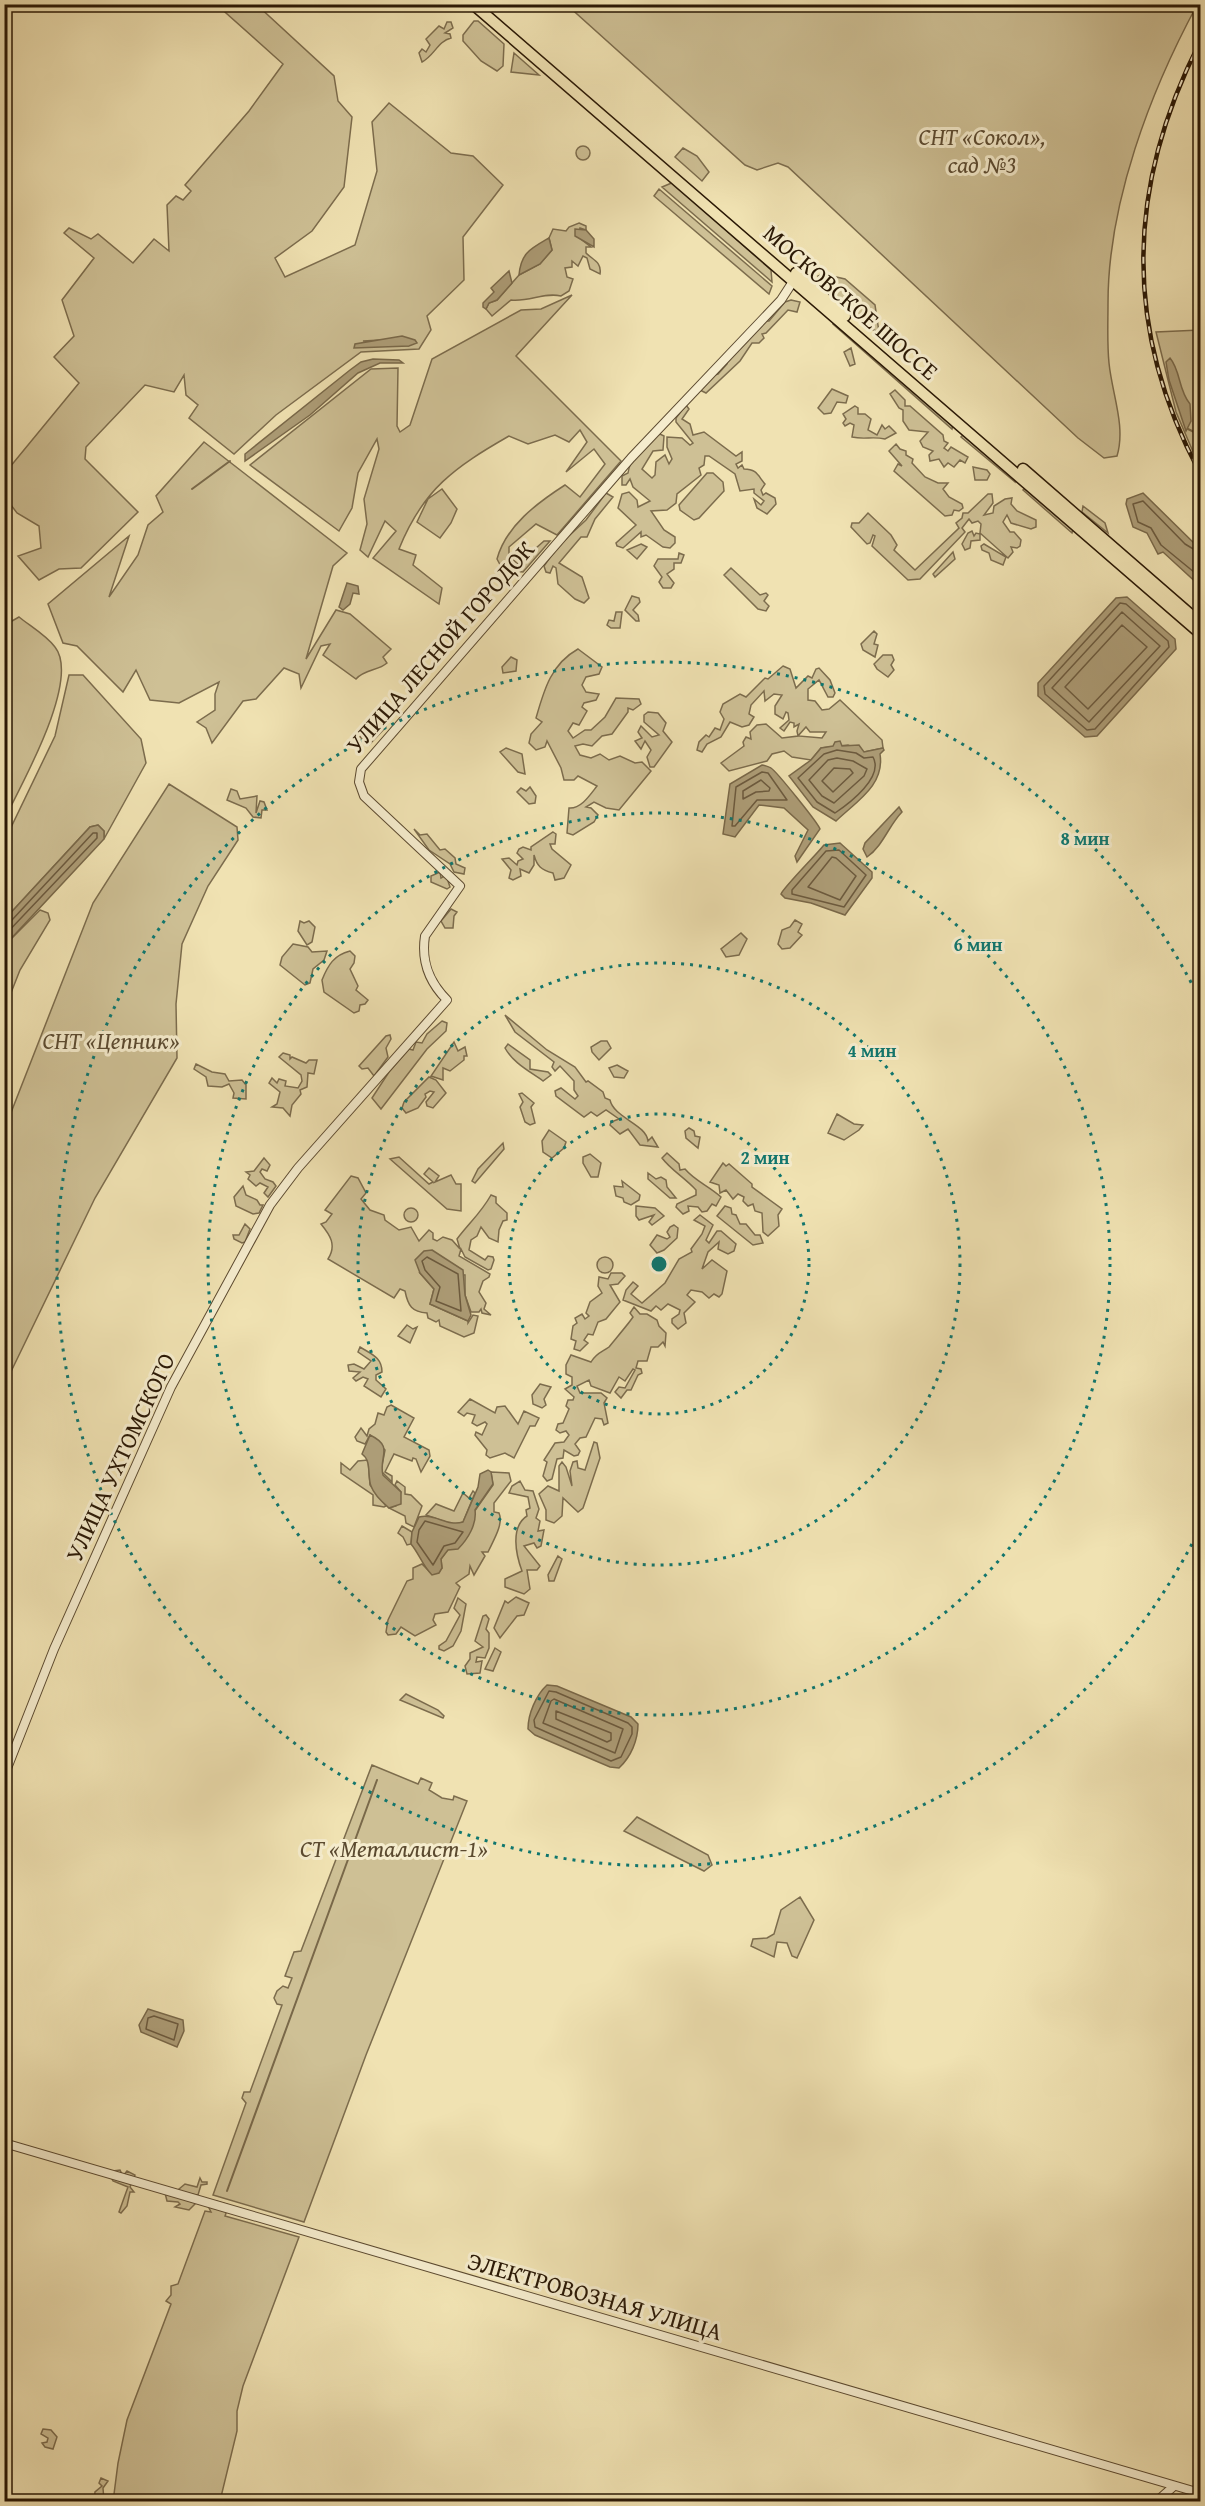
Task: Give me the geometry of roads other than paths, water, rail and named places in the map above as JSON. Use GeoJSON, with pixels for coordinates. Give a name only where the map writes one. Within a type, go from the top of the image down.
{"type":"FeatureCollection","features":[{"type":"Feature","properties":{"kind":"main road","name":"МОСКОВСКОЕ ШОССЕ"},"geometry":{"type":"LineString","coordinates":[[473,4],[1200,623]]}},
{"type":"Feature","properties":{"kind":"main road","name":"МОСКОВСКОЕ ШОССЕ"},"geometry":{"type":"LineString","coordinates":[[484,4],[660,162]]}},
{"type":"Feature","properties":{"kind":"main road","name":"МОСКОВСКОЕ ШОССЕ"},"geometry":{"type":"LineString","coordinates":[[795,276],[1200,633]]}},
{"type":"Feature","properties":{"kind":"street","name":"УЛИЦА ЛЕСНОЙ ГОРОДОК"},"geometry":{"type":"LineString","coordinates":[[298,1168],[433,1019],[447,1000],[433,984],[426,968],[425,936],[460,886],[364,796],[358,782],[361,769],[631,458],[774,308],[795,276]]}},
{"type":"Feature","properties":{"kind":"street","name":"УЛИЦА УХТОМСКОГО"},"geometry":{"type":"LineString","coordinates":[[4,1776],[54,1649],[171,1387],[270,1205],[298,1168]]}},
{"type":"Feature","properties":{"kind":"street","name":"ЭЛЕКТРОВОЗНАЯ УЛИЦА"},"geometry":{"type":"LineString","coordinates":[[4,2143],[1200,2493]]}},
{"type":"Feature","properties":{"kind":"street"},"geometry":{"type":"LineString","coordinates":[[1156,2502],[1174,2486]]}},
{"type":"Feature","properties":{"kind":"water"},"geometry":{"type":"Polygon","coordinates":[[[575,229],[586,230],[594,239],[594,247],[575,236],[575,229]]]}},
{"type":"Feature","properties":{"kind":"water"},"geometry":{"type":"Polygon","coordinates":[[[549,238],[552,250],[540,264],[519,275],[522,261],[528,252],[549,238]]]}},
{"type":"Feature","properties":{"kind":"water"},"geometry":{"type":"Polygon","coordinates":[[[509,271],[512,283],[497,300],[489,303],[486,309],[483,303],[494,292],[491,288],[509,271]]]}},
{"type":"Feature","properties":{"kind":"water"},"geometry":{"type":"Polygon","coordinates":[[[402,336],[415,340],[417,343],[409,346],[354,348],[355,344],[402,336]]]}},
{"type":"Feature","properties":{"kind":"water"},"geometry":{"type":"Polygon","coordinates":[[[1170,358],[1174,363],[1183,393],[1190,404],[1191,421],[1186,431],[1169,380],[1166,362],[1170,358]]]}},
{"type":"Feature","properties":{"kind":"water"},"geometry":{"type":"Polygon","coordinates":[[[373,359],[399,360],[403,363],[380,363],[358,373],[310,415],[245,461],[245,454],[350,370],[361,362],[373,359]]]}},
{"type":"Feature","properties":{"kind":"water"},"geometry":{"type":"Polygon","coordinates":[[[1143,493],[1200,549],[1200,586],[1163,552],[1158,554],[1147,533],[1133,527],[1126,504],[1127,499],[1143,493]]]}},
{"type":"Feature","properties":{"kind":"water"},"geometry":{"type":"Polygon","coordinates":[[[347,583],[358,586],[359,594],[353,593],[350,604],[343,610],[339,607],[347,583]]]}},
{"type":"Feature","properties":{"kind":"water"},"geometry":{"type":"Polygon","coordinates":[[[1127,597],[1175,639],[1176,649],[1097,736],[1085,737],[1038,696],[1038,683],[1116,598],[1127,597]]]}},
{"type":"Feature","properties":{"kind":"water"},"geometry":{"type":"Polygon","coordinates":[[[840,741],[842,746],[859,745],[864,752],[883,748],[884,750],[880,754],[878,775],[874,784],[836,821],[813,807],[789,776],[811,760],[821,748],[833,746],[835,742],[840,741]]]}},
{"type":"Feature","properties":{"kind":"water"},"geometry":{"type":"Polygon","coordinates":[[[762,765],[775,772],[789,787],[820,829],[797,862],[795,856],[808,830],[784,808],[759,805],[735,837],[723,834],[730,784],[762,765]]]}},
{"type":"Feature","properties":{"kind":"water"},"geometry":{"type":"Polygon","coordinates":[[[899,807],[902,812],[867,857],[863,849],[865,843],[899,807]]]}},
{"type":"Feature","properties":{"kind":"water"},"geometry":{"type":"Polygon","coordinates":[[[98,825],[104,831],[104,839],[5,945],[5,919],[90,827],[98,825]]]}},
{"type":"Feature","properties":{"kind":"water"},"geometry":{"type":"Polygon","coordinates":[[[840,843],[872,872],[872,878],[845,915],[811,903],[785,898],[781,894],[824,845],[840,843]]]}},
{"type":"Feature","properties":{"kind":"water"},"geometry":{"type":"Polygon","coordinates":[[[432,1250],[463,1270],[465,1295],[471,1315],[468,1321],[430,1304],[434,1289],[420,1273],[415,1260],[424,1251],[432,1250]]]}},
{"type":"Feature","properties":{"kind":"water"},"geometry":{"type":"Polygon","coordinates":[[[370,1435],[378,1439],[384,1448],[383,1475],[401,1492],[401,1504],[389,1508],[372,1489],[367,1460],[362,1454],[370,1435]]]}},
{"type":"Feature","properties":{"kind":"water"},"geometry":{"type":"Polygon","coordinates":[[[488,1470],[491,1472],[493,1484],[475,1510],[475,1521],[471,1531],[458,1549],[448,1550],[441,1559],[442,1568],[439,1573],[432,1575],[411,1544],[412,1532],[419,1517],[425,1516],[452,1523],[463,1522],[478,1487],[480,1474],[488,1470]]]}},
{"type":"Feature","properties":{"kind":"water"},"geometry":{"type":"Polygon","coordinates":[[[547,1685],[557,1686],[631,1717],[638,1724],[633,1748],[619,1768],[610,1767],[535,1735],[528,1729],[533,1705],[547,1685]]]}},
{"type":"Feature","properties":{"kind":"water"},"geometry":{"type":"Polygon","coordinates":[[[148,2009],[183,2020],[184,2031],[177,2047],[141,2032],[139,2025],[148,2009]]]}},
{"type":"Feature","properties":{"kind":"waterway"},"geometry":{"type":"LineString","coordinates":[[1188,429],[1200,435],[1200,442]]}},
{"type":"Feature","properties":{"kind":"waterway"},"geometry":{"type":"LineString","coordinates":[[192,489],[230,461]]}},
{"type":"Feature","properties":{"kind":"waterway"},"geometry":{"type":"LineString","coordinates":[[227,2191],[377,1780]]}},
{"type":"Feature","properties":{"kind":"railway"},"geometry":{"type":"LineString","coordinates":[[1200,42],[1176,96],[1158,150],[1147,204],[1143,258],[1147,312],[1157,365],[1175,419],[1200,473]]}},
{"type":"Feature","properties":{"kind":"park label","name":"СНТ «Сокол», сад №3"},"geometry":{"type":"Point","coordinates":[982,150]}},
{"type":"Feature","properties":{"kind":"park label","name":"СНТ «Цепник»"},"geometry":{"type":"Point","coordinates":[111,1040]}},
{"type":"Feature","properties":{"kind":"park label","name":"СТ «Металлист-1»"},"geometry":{"type":"Point","coordinates":[394,1848]}}]}
